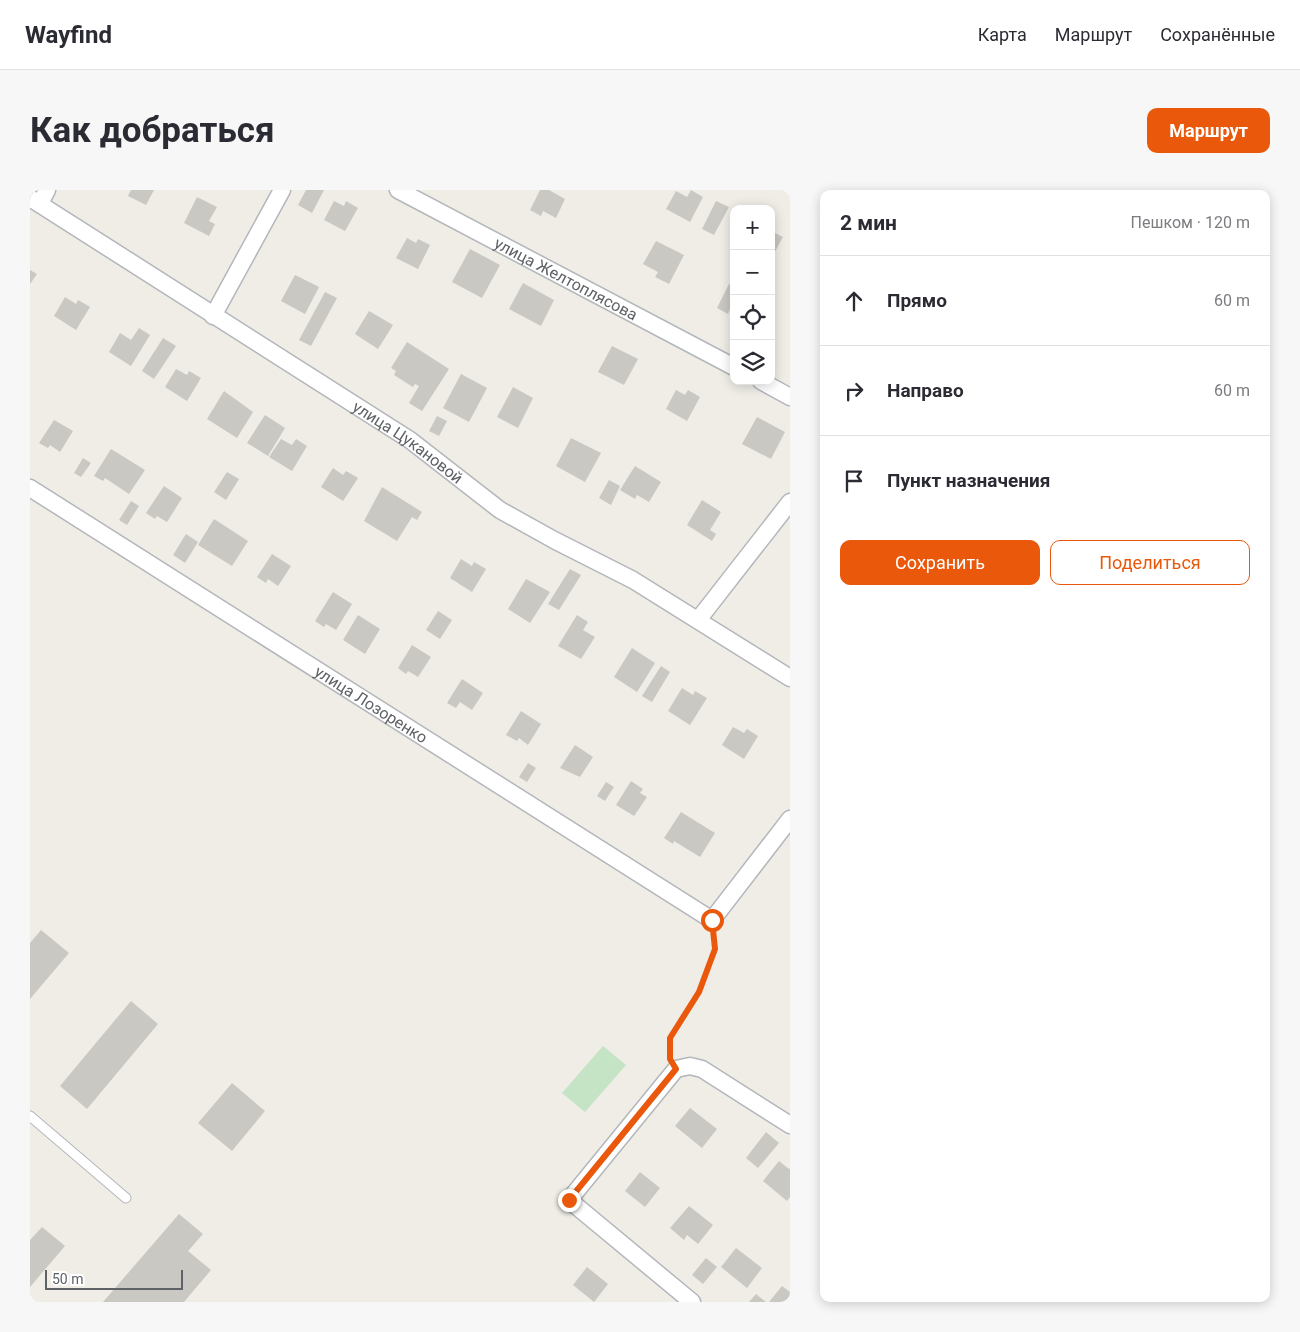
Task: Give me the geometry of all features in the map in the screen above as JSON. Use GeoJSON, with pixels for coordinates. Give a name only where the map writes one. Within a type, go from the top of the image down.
{"type":"FeatureCollection","features":[{"type":"Feature","properties":{"kind":"street"},"geometry":{"type":"LineString","coordinates":[[213,316],[282,190]]}},
{"type":"Feature","properties":{"kind":"street","name":"улица Желтоплясова"},"geometry":{"type":"LineString","coordinates":[[398,190],[730,365]]}},
{"type":"Feature","properties":{"kind":"street","name":"улица Цукановой"},"geometry":{"type":"LineString","coordinates":[[39,197],[213,316],[410,440],[500,510],[633,580],[790,678]]}},
{"type":"Feature","properties":{"kind":"street"},"geometry":{"type":"LineString","coordinates":[[769,385],[790,396]]}},
{"type":"Feature","properties":{"kind":"street","name":"улица Лозоренко"},"geometry":{"type":"LineString","coordinates":[[30,488],[712,920]]}},
{"type":"Feature","properties":{"kind":"street"},"geometry":{"type":"LineString","coordinates":[[698,620],[790,502]]}},
{"type":"Feature","properties":{"kind":"street"},"geometry":{"type":"LineString","coordinates":[[712,920],[790,818]]}},
{"type":"Feature","properties":{"kind":"street"},"geometry":{"type":"LineString","coordinates":[[692,1302],[569,1200],[676,1069],[690,1066],[702,1070],[790,1125]]}},
{"type":"Feature","properties":{"kind":"lane"},"geometry":{"type":"LineString","coordinates":[[30,1116],[126,1198]]}},
{"type":"Feature","properties":{"kind":"path"},"geometry":{"type":"LineString","coordinates":[[676,1069],[670,1059],[670,1038],[699,992],[715,949],[712,920]]}},
{"type":"Feature","properties":{"kind":"green space"},"geometry":{"type":"Polygon","coordinates":[[[603,1046],[626,1065],[585,1112],[562,1093],[603,1046]]]}},
{"type":"Feature","properties":{"kind":"building"},"geometry":{"type":"Polygon","coordinates":[[[131,190],[154,190],[146,205],[128,196],[131,190]]]}},
{"type":"Feature","properties":{"kind":"building"},"geometry":{"type":"Polygon","coordinates":[[[306,190],[324,190],[312,213],[298,205],[306,190]]]}},
{"type":"Feature","properties":{"kind":"building"},"geometry":{"type":"Polygon","coordinates":[[[540,190],[549,190],[565,199],[556,218],[543,211],[541,216],[530,210],[540,190]]]}},
{"type":"Feature","properties":{"kind":"building"},"geometry":{"type":"Polygon","coordinates":[[[691,190],[703,197],[690,222],[666,209],[676,191],[687,197],[691,190]]]}},
{"type":"Feature","properties":{"kind":"building"},"geometry":{"type":"Polygon","coordinates":[[[197,197],[217,207],[209,221],[215,224],[209,236],[184,223],[197,197]]]}},
{"type":"Feature","properties":{"kind":"building"},"geometry":{"type":"Polygon","coordinates":[[[334,201],[344,206],[346,201],[358,208],[345,231],[324,220],[334,201]]]}},
{"type":"Feature","properties":{"kind":"building"},"geometry":{"type":"Polygon","coordinates":[[[716,201],[729,207],[714,235],[702,229],[716,201]]]}},
{"type":"Feature","properties":{"kind":"building"},"geometry":{"type":"Polygon","coordinates":[[[775,233],[783,237],[775,252],[775,233]]]}},
{"type":"Feature","properties":{"kind":"building"},"geometry":{"type":"Polygon","coordinates":[[[407,238],[416,243],[418,239],[430,245],[418,269],[396,258],[407,238]]]}},
{"type":"Feature","properties":{"kind":"building"},"geometry":{"type":"Polygon","coordinates":[[[656,241],[684,255],[669,284],[655,277],[658,272],[643,264],[656,241]]]}},
{"type":"Feature","properties":{"kind":"building"},"geometry":{"type":"Polygon","coordinates":[[[470,249],[500,265],[482,298],[452,282],[470,249]]]}},
{"type":"Feature","properties":{"kind":"building"},"geometry":{"type":"Polygon","coordinates":[[[30,270],[37,274],[30,284],[30,270]]]}},
{"type":"Feature","properties":{"kind":"building"},"geometry":{"type":"Polygon","coordinates":[[[295,275],[319,287],[305,314],[281,301],[295,275]]]}},
{"type":"Feature","properties":{"kind":"building"},"geometry":{"type":"Polygon","coordinates":[[[523,283],[554,300],[541,326],[509,309],[523,283]]]}},
{"type":"Feature","properties":{"kind":"building"},"geometry":{"type":"Polygon","coordinates":[[[729,284],[730,309],[728,314],[717,308],[729,284]]]}},
{"type":"Feature","properties":{"kind":"building"},"geometry":{"type":"Polygon","coordinates":[[[325,292],[337,298],[311,346],[299,340],[325,292]]]}},
{"type":"Feature","properties":{"kind":"building"},"geometry":{"type":"Polygon","coordinates":[[[65,297],[76,304],[78,300],[90,307],[76,330],[54,316],[65,297]]]}},
{"type":"Feature","properties":{"kind":"building"},"geometry":{"type":"Polygon","coordinates":[[[369,311],[393,325],[378,349],[355,334],[369,311]]]}},
{"type":"Feature","properties":{"kind":"building"},"geometry":{"type":"Polygon","coordinates":[[[139,328],[150,335],[131,366],[109,352],[120,333],[131,340],[139,328]]]}},
{"type":"Feature","properties":{"kind":"building"},"geometry":{"type":"Polygon","coordinates":[[[163,338],[176,346],[154,379],[142,371],[163,338]]]}},
{"type":"Feature","properties":{"kind":"building"},"geometry":{"type":"Polygon","coordinates":[[[407,342],[449,369],[422,411],[409,403],[419,386],[415,384],[413,387],[394,375],[396,371],[391,368],[407,342]]]}},
{"type":"Feature","properties":{"kind":"building"},"geometry":{"type":"Polygon","coordinates":[[[612,346],[638,359],[624,385],[598,372],[612,346]]]}},
{"type":"Feature","properties":{"kind":"building"},"geometry":{"type":"Polygon","coordinates":[[[176,369],[187,375],[189,371],[201,378],[187,401],[165,387],[176,369]]]}},
{"type":"Feature","properties":{"kind":"building"},"geometry":{"type":"Polygon","coordinates":[[[461,374],[487,388],[469,422],[443,408],[461,374]]]}},
{"type":"Feature","properties":{"kind":"building"},"geometry":{"type":"Polygon","coordinates":[[[513,387],[533,398],[518,428],[497,417],[513,387]]]}},
{"type":"Feature","properties":{"kind":"building"},"geometry":{"type":"Polygon","coordinates":[[[676,390],[685,395],[688,390],[700,397],[687,421],[666,409],[676,390]]]}},
{"type":"Feature","properties":{"kind":"building"},"geometry":{"type":"Polygon","coordinates":[[[224,391],[253,412],[237,438],[207,419],[224,391]]]}},
{"type":"Feature","properties":{"kind":"building"},"geometry":{"type":"Polygon","coordinates":[[[265,415],[285,428],[268,456],[247,443],[265,415]]]}},
{"type":"Feature","properties":{"kind":"building"},"geometry":{"type":"Polygon","coordinates":[[[437,416],[447,421],[439,436],[429,431],[437,416]]]}},
{"type":"Feature","properties":{"kind":"building"},"geometry":{"type":"Polygon","coordinates":[[[757,417],[785,432],[771,459],[742,444],[757,417]]]}},
{"type":"Feature","properties":{"kind":"building"},"geometry":{"type":"Polygon","coordinates":[[[54,420],[73,431],[60,452],[50,445],[48,448],[39,443],[54,420]]]}},
{"type":"Feature","properties":{"kind":"building"},"geometry":{"type":"Polygon","coordinates":[[[571,438],[601,453],[585,482],[556,466],[571,438]]]}},
{"type":"Feature","properties":{"kind":"building"},"geometry":{"type":"Polygon","coordinates":[[[281,439],[292,445],[296,439],[307,446],[292,471],[269,457],[281,439]]]}},
{"type":"Feature","properties":{"kind":"building"},"geometry":{"type":"Polygon","coordinates":[[[111,449],[145,470],[129,494],[105,478],[103,481],[94,476],[111,449]]]}},
{"type":"Feature","properties":{"kind":"building"},"geometry":{"type":"Polygon","coordinates":[[[83,458],[91,463],[81,477],[74,473],[83,458]]]}},
{"type":"Feature","properties":{"kind":"building"},"geometry":{"type":"Polygon","coordinates":[[[635,466],[661,482],[649,502],[637,495],[635,499],[620,490],[635,466]]]}},
{"type":"Feature","properties":{"kind":"building"},"geometry":{"type":"Polygon","coordinates":[[[333,468],[343,475],[346,471],[358,478],[343,501],[321,487],[333,468]]]}},
{"type":"Feature","properties":{"kind":"building"},"geometry":{"type":"Polygon","coordinates":[[[227,472],[239,479],[226,500],[214,492],[227,472]]]}},
{"type":"Feature","properties":{"kind":"building"},"geometry":{"type":"Polygon","coordinates":[[[609,480],[620,486],[611,505],[599,498],[609,480]]]}},
{"type":"Feature","properties":{"kind":"building"},"geometry":{"type":"Polygon","coordinates":[[[164,486],[182,498],[167,522],[157,516],[155,519],[146,513],[164,486]]]}},
{"type":"Feature","properties":{"kind":"building"},"geometry":{"type":"Polygon","coordinates":[[[382,487],[422,512],[417,520],[412,517],[397,541],[364,521],[382,487]]]}},
{"type":"Feature","properties":{"kind":"building"},"geometry":{"type":"Polygon","coordinates":[[[702,500],[721,512],[710,530],[716,534],[712,541],[687,525],[702,500]]]}},
{"type":"Feature","properties":{"kind":"building"},"geometry":{"type":"Polygon","coordinates":[[[131,501],[139,506],[127,525],[119,520],[131,501]]]}},
{"type":"Feature","properties":{"kind":"building"},"geometry":{"type":"Polygon","coordinates":[[[214,519],[248,541],[232,566],[198,545],[214,519]]]}},
{"type":"Feature","properties":{"kind":"building"},"geometry":{"type":"Polygon","coordinates":[[[186,534],[198,542],[185,563],[173,555],[186,534]]]}},
{"type":"Feature","properties":{"kind":"building"},"geometry":{"type":"Polygon","coordinates":[[[272,554],[291,566],[278,586],[268,579],[266,583],[257,577],[272,554]]]}},
{"type":"Feature","properties":{"kind":"building"},"geometry":{"type":"Polygon","coordinates":[[[461,559],[472,566],[474,562],[486,569],[472,592],[450,578],[461,559]]]}},
{"type":"Feature","properties":{"kind":"building"},"geometry":{"type":"Polygon","coordinates":[[[570,569],[581,575],[559,610],[548,604],[570,569]]]}},
{"type":"Feature","properties":{"kind":"building"},"geometry":{"type":"Polygon","coordinates":[[[526,579],[550,592],[530,623],[508,609],[526,579]]]}},
{"type":"Feature","properties":{"kind":"building"},"geometry":{"type":"Polygon","coordinates":[[[333,592],[352,604],[336,630],[326,624],[324,627],[315,621],[333,592]]]}},
{"type":"Feature","properties":{"kind":"building"},"geometry":{"type":"Polygon","coordinates":[[[438,611],[452,620],[440,639],[426,630],[438,611]]]}},
{"type":"Feature","properties":{"kind":"building"},"geometry":{"type":"Polygon","coordinates":[[[358,615],[380,629],[365,654],[343,640],[358,615]]]}},
{"type":"Feature","properties":{"kind":"building"},"geometry":{"type":"Polygon","coordinates":[[[577,615],[588,622],[583,630],[595,637],[581,659],[558,646],[577,615]]]}},
{"type":"Feature","properties":{"kind":"building"},"geometry":{"type":"Polygon","coordinates":[[[412,645],[431,657],[418,677],[408,671],[406,674],[398,668],[412,645]]]}},
{"type":"Feature","properties":{"kind":"building"},"geometry":{"type":"Polygon","coordinates":[[[632,648],[655,663],[637,692],[614,677],[632,648]]]}},
{"type":"Feature","properties":{"kind":"building"},"geometry":{"type":"Polygon","coordinates":[[[661,666],[670,672],[652,702],[642,696],[661,666]]]}},
{"type":"Feature","properties":{"kind":"building"},"geometry":{"type":"Polygon","coordinates":[[[462,679],[483,693],[472,710],[460,702],[456,708],[447,703],[462,679]]]}},
{"type":"Feature","properties":{"kind":"building"},"geometry":{"type":"Polygon","coordinates":[[[682,688],[693,695],[695,691],[707,698],[690,725],[668,711],[682,688]]]}},
{"type":"Feature","properties":{"kind":"building"},"geometry":{"type":"Polygon","coordinates":[[[521,711],[541,724],[528,745],[519,738],[517,741],[506,735],[521,711]]]}},
{"type":"Feature","properties":{"kind":"building"},"geometry":{"type":"Polygon","coordinates":[[[733,727],[744,733],[747,729],[758,736],[744,759],[722,745],[733,727]]]}},
{"type":"Feature","properties":{"kind":"building"},"geometry":{"type":"Polygon","coordinates":[[[575,745],[593,757],[580,777],[560,768],[575,745]]]}},
{"type":"Feature","properties":{"kind":"building"},"geometry":{"type":"Polygon","coordinates":[[[528,763],[536,768],[527,782],[519,777],[528,763]]]}},
{"type":"Feature","properties":{"kind":"building"},"geometry":{"type":"Polygon","coordinates":[[[631,781],[643,789],[640,793],[647,797],[634,816],[616,805],[631,781]]]}},
{"type":"Feature","properties":{"kind":"building"},"geometry":{"type":"Polygon","coordinates":[[[606,782],[614,787],[605,801],[597,796],[606,782]]]}},
{"type":"Feature","properties":{"kind":"building"},"geometry":{"type":"Polygon","coordinates":[[[681,812],[715,833],[700,857],[674,841],[673,844],[664,838],[681,812]]]}},
{"type":"Feature","properties":{"kind":"building"},"geometry":{"type":"Polygon","coordinates":[[[41,930],[69,953],[30,999],[30,943],[41,930]]]}},
{"type":"Feature","properties":{"kind":"building"},"geometry":{"type":"Polygon","coordinates":[[[131,1001],[158,1024],[87,1109],[60,1086],[131,1001]]]}},
{"type":"Feature","properties":{"kind":"building"},"geometry":{"type":"Polygon","coordinates":[[[232,1083],[265,1111],[232,1151],[198,1123],[232,1083]]]}},
{"type":"Feature","properties":{"kind":"building"},"geometry":{"type":"Polygon","coordinates":[[[690,1108],[717,1129],[702,1148],[675,1126],[690,1108]]]}},
{"type":"Feature","properties":{"kind":"building"},"geometry":{"type":"Polygon","coordinates":[[[766,1132],[779,1143],[758,1168],[746,1158],[766,1132]]]}},
{"type":"Feature","properties":{"kind":"building"},"geometry":{"type":"Polygon","coordinates":[[[779,1161],[790,1168],[790,1197],[787,1201],[763,1181],[779,1161]]]}},
{"type":"Feature","properties":{"kind":"building"},"geometry":{"type":"Polygon","coordinates":[[[640,1172],[660,1188],[645,1207],[625,1191],[640,1172]]]}},
{"type":"Feature","properties":{"kind":"building"},"geometry":{"type":"Polygon","coordinates":[[[689,1206],[713,1225],[698,1244],[687,1235],[684,1240],[670,1228],[689,1206]]]}},
{"type":"Feature","properties":{"kind":"building"},"geometry":{"type":"Polygon","coordinates":[[[179,1214],[203,1234],[188,1251],[211,1270],[184,1302],[103,1302],[179,1214]]]}},
{"type":"Feature","properties":{"kind":"building"},"geometry":{"type":"Polygon","coordinates":[[[42,1227],[65,1246],[30,1287],[30,1240],[42,1227]]]}},
{"type":"Feature","properties":{"kind":"building"},"geometry":{"type":"Polygon","coordinates":[[[736,1248],[762,1268],[747,1288],[721,1267],[736,1248]]]}},
{"type":"Feature","properties":{"kind":"building"},"geometry":{"type":"Polygon","coordinates":[[[706,1258],[717,1267],[703,1284],[692,1275],[706,1258]]]}},
{"type":"Feature","properties":{"kind":"building"},"geometry":{"type":"Polygon","coordinates":[[[587,1267],[608,1284],[594,1302],[573,1285],[587,1267]]]}},
{"type":"Feature","properties":{"kind":"building"},"geometry":{"type":"Polygon","coordinates":[[[782,1286],[790,1292],[790,1302],[769,1302],[782,1286]]]}},
{"type":"Feature","properties":{"kind":"building"},"geometry":{"type":"Polygon","coordinates":[[[756,1294],[766,1302],[749,1302],[756,1294]]]}},
{"type":"Feature","properties":{"kind":"route"},"geometry":{"type":"LineString","coordinates":[[569,1200],[676,1069],[670,1059],[670,1038],[699,992],[715,949],[712,920]]}}]}
